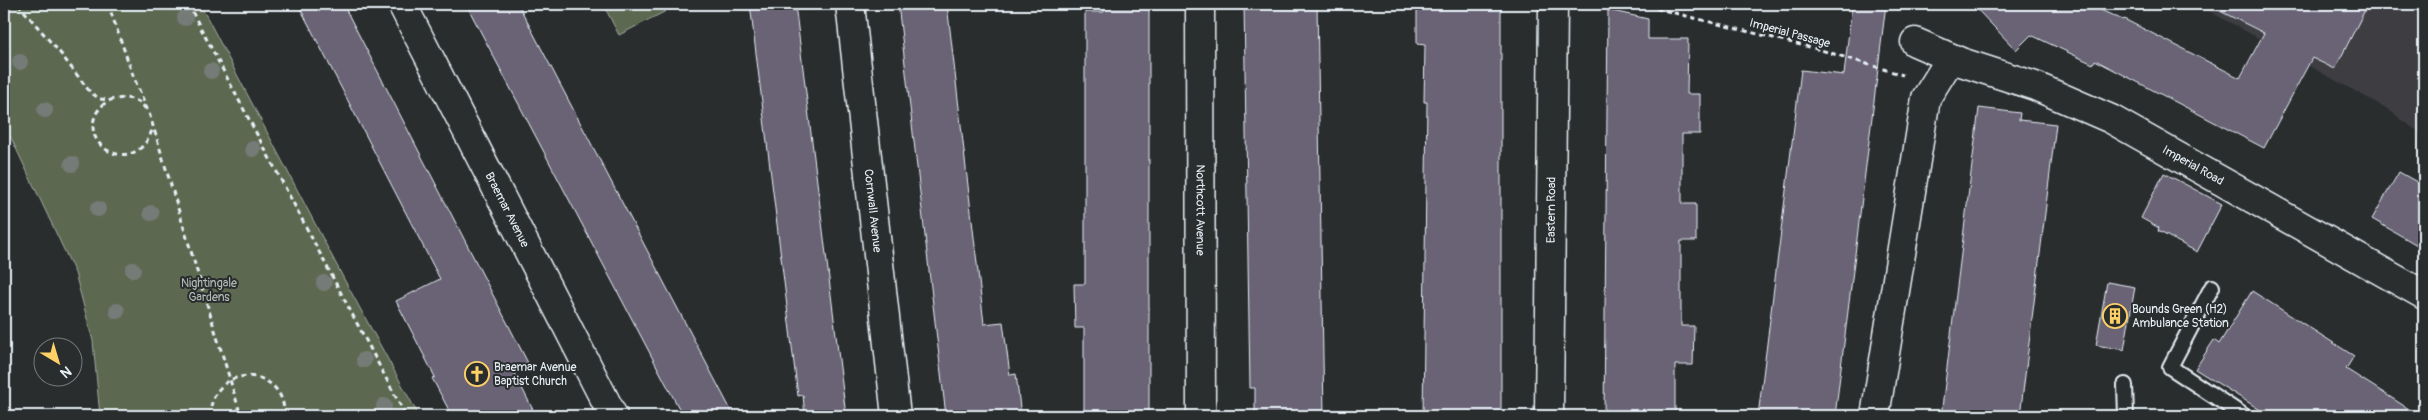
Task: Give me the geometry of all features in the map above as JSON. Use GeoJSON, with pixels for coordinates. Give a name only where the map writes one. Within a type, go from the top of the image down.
{"type":"FeatureCollection","features":[{"type":"Feature","properties":{"kind":"street","name":"Braemar Avenue"},"geometry":{"type":"LineString","coordinates":[[402,4],[613,416]]}},
{"type":"Feature","properties":{"kind":"street","name":"Cornwall Avenue"},"geometry":{"type":"LineString","coordinates":[[850,4],[896,416]]}},
{"type":"Feature","properties":{"kind":"street","name":"Northcott Avenue"},"geometry":{"type":"LineString","coordinates":[[1200,4],[1201,416]]}},
{"type":"Feature","properties":{"kind":"street","name":"Eastern Road"},"geometry":{"type":"LineString","coordinates":[[1549,416],[1553,4]]}},
{"type":"Feature","properties":{"kind":"street","name":"Imperial Road"},"geometry":{"type":"LineString","coordinates":[[1915,42],[1951,58],[2035,86],[2112,119],[2424,295]]}},
{"type":"Feature","properties":{"kind":"street"},"geometry":{"type":"LineString","coordinates":[[1875,416],[1926,98],[1951,58]]}},
{"type":"Feature","properties":{"kind":"lane"},"geometry":{"type":"LineString","coordinates":[[2212,287],[2170,367],[2244,416]]}},
{"type":"Feature","properties":{"kind":"lane"},"geometry":{"type":"LineString","coordinates":[[2125,385],[2126,416]]}},
{"type":"Feature","properties":{"kind":"path"},"geometry":{"type":"LineString","coordinates":[[18,4],[61,54],[90,92],[100,99],[109,100],[129,97],[138,101],[150,116]]}},
{"type":"Feature","properties":{"kind":"path"},"geometry":{"type":"LineString","coordinates":[[108,4],[134,78],[150,116],[241,416]]}},
{"type":"Feature","properties":{"kind":"path"},"geometry":{"type":"LineString","coordinates":[[188,4],[406,416]]}},
{"type":"Feature","properties":{"kind":"path","name":"Imperial Passage"},"geometry":{"type":"LineString","coordinates":[[1639,4],[1821,50],[1905,76],[1935,82]]}},
{"type":"Feature","properties":{"kind":"path"},"geometry":{"type":"LineString","coordinates":[[109,100],[101,106],[94,124],[95,134],[105,149],[122,155],[140,150],[146,144],[153,126]]}},
{"type":"Feature","properties":{"kind":"path"},"geometry":{"type":"LineString","coordinates":[[210,416],[210,406],[215,395],[229,380],[244,376],[257,377],[268,382],[277,391],[283,402],[284,416]]}},
{"type":"Feature","properties":{"kind":"shaded area"},"geometry":{"type":"Polygon","coordinates":[[[2196,4],[2424,4],[2424,136],[2386,108],[2196,4]]]}},
{"type":"Feature","properties":{"kind":"green space","name":"Nightingale Gardens"},"geometry":{"type":"Polygon","coordinates":[[[4,4],[200,4],[345,281],[419,416],[100,416],[93,341],[75,273],[4,123],[4,4]]]}},
{"type":"Feature","properties":{"kind":"green space"},"geometry":{"type":"Polygon","coordinates":[[[603,4],[665,4],[666,11],[619,35],[603,4]]]}},
{"type":"Feature","properties":{"kind":"building"},"geometry":{"type":"Polygon","coordinates":[[[298,4],[343,4],[528,363],[513,370],[536,416],[452,416],[432,378],[435,377],[396,301],[440,279],[298,4]]]}},
{"type":"Feature","properties":{"kind":"building"},"geometry":{"type":"Polygon","coordinates":[[[466,4],[518,4],[734,416],[683,416],[466,4]]]}},
{"type":"Feature","properties":{"kind":"building"},"geometry":{"type":"Polygon","coordinates":[[[750,4],[795,4],[846,416],[805,416],[803,395],[798,396],[750,4]]]}},
{"type":"Feature","properties":{"kind":"building"},"geometry":{"type":"Polygon","coordinates":[[[898,4],[947,4],[984,324],[1003,322],[1010,375],[1016,374],[1021,416],[946,416],[898,4]]]}},
{"type":"Feature","properties":{"kind":"building"},"geometry":{"type":"Polygon","coordinates":[[[1104,4],[1149,4],[1149,416],[1084,416],[1084,328],[1075,328],[1074,284],[1085,284],[1085,12],[1104,12],[1104,4]]]}},
{"type":"Feature","properties":{"kind":"building"},"geometry":{"type":"Polygon","coordinates":[[[1244,4],[1317,4],[1324,416],[1255,416],[1255,388],[1250,388],[1244,4]]]}},
{"type":"Feature","properties":{"kind":"building"},"geometry":{"type":"Polygon","coordinates":[[[1417,4],[1501,4],[1501,416],[1423,416],[1427,102],[1424,102],[1425,45],[1417,44],[1417,4]]]}},
{"type":"Feature","properties":{"kind":"building"},"geometry":{"type":"Polygon","coordinates":[[[1852,4],[1886,4],[1835,416],[1758,416],[1801,70],[1844,75],[1852,4]]]}},
{"type":"Feature","properties":{"kind":"building"},"geometry":{"type":"Polygon","coordinates":[[[1972,4],[2087,4],[2124,19],[2240,78],[2264,33],[2206,4],[2368,4],[2335,69],[2312,58],[2264,148],[2095,60],[2093,64],[2031,35],[2016,50],[1972,4]]]}},
{"type":"Feature","properties":{"kind":"building"},"geometry":{"type":"Polygon","coordinates":[[[1608,10],[1648,19],[1648,39],[1688,39],[1687,94],[1700,94],[1700,134],[1682,134],[1682,204],[1696,204],[1696,241],[1681,241],[1681,326],[1694,326],[1693,365],[1675,365],[1675,416],[1604,416],[1608,10]]]}},
{"type":"Feature","properties":{"kind":"building"},"geometry":{"type":"Polygon","coordinates":[[[1979,108],[2020,113],[2019,120],[2056,124],[2020,416],[1941,416],[1979,108]]]}},
{"type":"Feature","properties":{"kind":"building"},"geometry":{"type":"Polygon","coordinates":[[[2399,172],[2424,186],[2424,249],[2372,219],[2399,172]]]}},
{"type":"Feature","properties":{"kind":"building"},"geometry":{"type":"Polygon","coordinates":[[[2164,173],[2222,204],[2197,252],[2158,231],[2159,228],[2141,218],[2164,173]]]}},
{"type":"Feature","properties":{"kind":"building","name":"Bounds Green (H2) Ambulance Station"},"geometry":{"type":"Polygon","coordinates":[[[2107,282],[2135,287],[2124,350],[2096,345],[2107,282]]]}},
{"type":"Feature","properties":{"kind":"building"},"geometry":{"type":"Polygon","coordinates":[[[2252,291],[2354,356],[2346,369],[2420,416],[2270,416],[2195,369],[2214,340],[2219,344],[2252,291]]]}},
{"type":"Feature","properties":{"kind":"place","name":"Bounds Green (H2) Ambulance Station"},"geometry":{"type":"Point","coordinates":[2115,316]}},
{"type":"Feature","properties":{"kind":"place","name":"Braemar Avenue Baptist Church"},"geometry":{"type":"Point","coordinates":[477,374]}}]}
